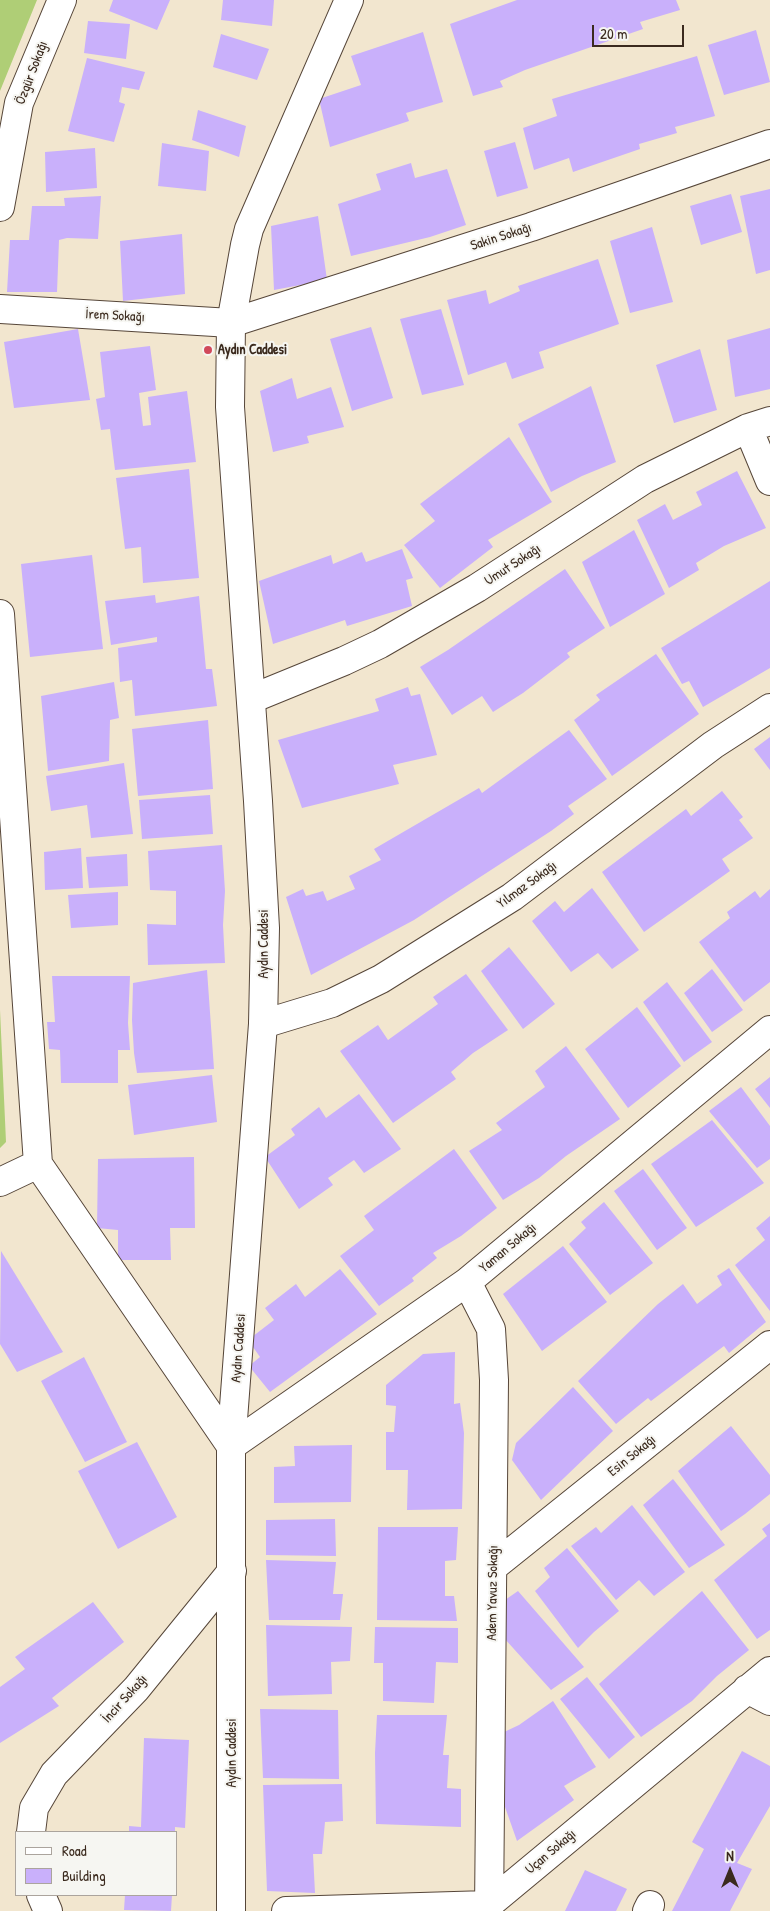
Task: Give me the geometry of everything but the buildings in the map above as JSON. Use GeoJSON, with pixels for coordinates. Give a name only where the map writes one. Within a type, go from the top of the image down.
{"type":"FeatureCollection","features":[{"type":"Feature","properties":{"kind":"street","name":"Özgür Sokağı"},"geometry":{"type":"LineString","coordinates":[[0,207],[19,103],[62,0]]}},
{"type":"Feature","properties":{"kind":"street","name":"Aydın Caddesi"},"geometry":{"type":"LineString","coordinates":[[232,1911],[232,1446],[263,1024],[265,928],[230,407],[231,323],[249,229],[349,0]]}},
{"type":"Feature","properties":{"kind":"street","name":"Sakin Sokağı"},"geometry":{"type":"LineString","coordinates":[[231,323],[531,227],[770,144]]}},
{"type":"Feature","properties":{"kind":"street","name":"İrem Sokağı"},"geometry":{"type":"LineString","coordinates":[[0,309],[231,323]]}},
{"type":"Feature","properties":{"kind":"street","name":"Umut Sokağı"},"geometry":{"type":"LineString","coordinates":[[251,699],[344,661],[380,644],[477,588],[645,479],[759,424]]}},
{"type":"Feature","properties":{"kind":"street"},"geometry":{"type":"LineString","coordinates":[[759,424],[770,482]]}},
{"type":"Feature","properties":{"kind":"street"},"geometry":{"type":"LineString","coordinates":[[0,614],[38,1164],[232,1446]]}},
{"type":"Feature","properties":{"kind":"street","name":"Yılmaz Sokağı"},"geometry":{"type":"LineString","coordinates":[[263,1024],[332,1003],[381,979],[512,897],[713,744],[770,708]]}},
{"type":"Feature","properties":{"kind":"street","name":"Yaman Sokağı"},"geometry":{"type":"LineString","coordinates":[[232,1446],[467,1282],[770,1030]]}},
{"type":"Feature","properties":{"kind":"street"},"geometry":{"type":"LineString","coordinates":[[0,1182],[38,1164]]}},
{"type":"Feature","properties":{"kind":"street","name":"Adem Yavuz Sokağı"},"geometry":{"type":"LineString","coordinates":[[467,1282],[491,1329],[494,1380],[488,1908]]}},
{"type":"Feature","properties":{"kind":"street","name":"Esin Sokağı"},"geometry":{"type":"LineString","coordinates":[[493,1567],[770,1345]]}},
{"type":"Feature","properties":{"kind":"street","name":"İncir Sokağı"},"geometry":{"type":"LineString","coordinates":[[30,1831],[34,1808],[54,1774],[136,1689],[232,1570]]}},
{"type":"Feature","properties":{"kind":"street","name":"Uçan Sokağı"},"geometry":{"type":"LineString","coordinates":[[488,1908],[759,1695],[770,1671]]}},
{"type":"Feature","properties":{"kind":"street"},"geometry":{"type":"LineString","coordinates":[[41,1896],[48,1911]]}},
{"type":"Feature","properties":{"kind":"street"},"geometry":{"type":"LineString","coordinates":[[286,1911],[488,1908]]}},
{"type":"Feature","properties":{"kind":"green space"},"geometry":{"type":"Polygon","coordinates":[[[0,0],[37,0],[0,91],[0,0]]]}},
{"type":"Feature","properties":{"kind":"green space"},"geometry":{"type":"Polygon","coordinates":[[[0,1010],[6,1142],[0,1148],[0,1010]]]}},
{"type":"Feature","properties":{"kind":"place","name":"Aydın Caddesi"},"geometry":{"type":"Point","coordinates":[208,350]}}]}
